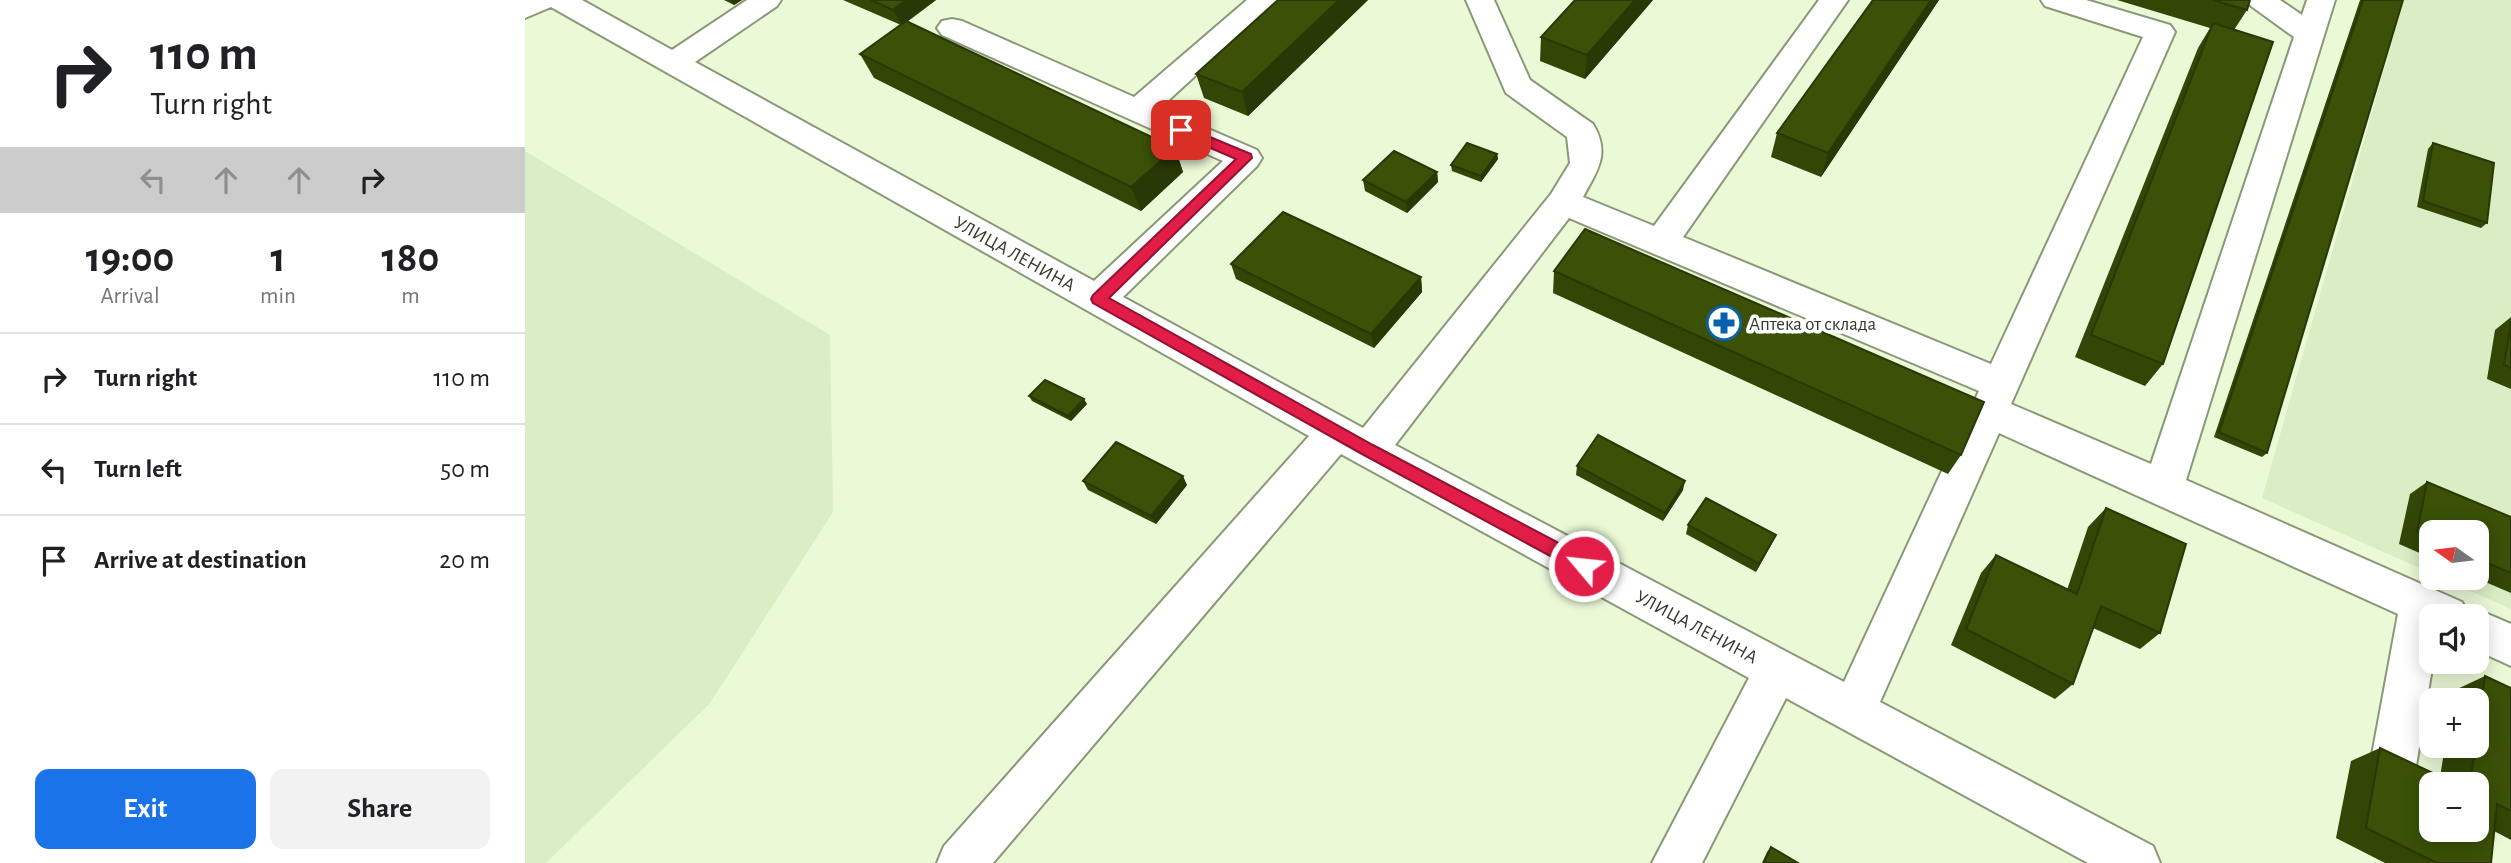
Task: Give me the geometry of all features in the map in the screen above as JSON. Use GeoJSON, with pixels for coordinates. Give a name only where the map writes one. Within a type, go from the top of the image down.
{"type":"FeatureCollection","features":[{"type":"Feature","properties":{"kind":"street"},"geometry":{"type":"LineString","coordinates":[[525,9],[541,0]]}},
{"type":"Feature","properties":{"kind":"street","name":"УЛИЦА ЛЕНИНА"},"geometry":{"type":"LineString","coordinates":[[560,0],[1352,441],[2136,863]]}},
{"type":"Feature","properties":{"kind":"street"},"geometry":{"type":"LineString","coordinates":[[673,63],[767,0]]}},
{"type":"Feature","properties":{"kind":"street"},"geometry":{"type":"LineString","coordinates":[[1137,111],[1264,0]]}},
{"type":"Feature","properties":{"kind":"street"},"geometry":{"type":"LineString","coordinates":[[961,863],[1352,441],[1563,202],[1586,163],[1582,132],[1517,86],[1480,0]]}},
{"type":"Feature","properties":{"kind":"street"},"geometry":{"type":"LineString","coordinates":[[1661,242],[1834,0]]}},
{"type":"Feature","properties":{"kind":"street"},"geometry":{"type":"LineString","coordinates":[[1853,710],[2160,33],[2055,0]]}},
{"type":"Feature","properties":{"kind":"street"},"geometry":{"type":"LineString","coordinates":[[2163,488],[2315,17],[2261,0]]}},
{"type":"Feature","properties":{"kind":"street"},"geometry":{"type":"LineString","coordinates":[[953,28],[1246,158],[1098,299]]}},
{"type":"Feature","properties":{"kind":"street"},"geometry":{"type":"LineString","coordinates":[[1563,202],[1661,242],[1995,397],[2163,488],[2421,604]]}},
{"type":"Feature","properties":{"kind":"street"},"geometry":{"type":"LineString","coordinates":[[2489,635],[2511,645]]}},
{"type":"Feature","properties":{"kind":"street"},"geometry":{"type":"LineString","coordinates":[[2393,766],[2419,667]]}},
{"type":"Feature","properties":{"kind":"street"},"geometry":{"type":"LineString","coordinates":[[1676,863],[1777,669]]}},
{"type":"Feature","properties":{"kind":"shaded area"},"geometry":{"type":"Polygon","coordinates":[[[2404,0],[2511,0],[2511,609],[2468,590],[2489,590],[2489,520],[2419,520],[2419,568],[2262,498],[2404,0]]]}},
{"type":"Feature","properties":{"kind":"shaded area"},"geometry":{"type":"Polygon","coordinates":[[[525,151],[830,335],[833,512],[710,703],[546,863],[525,863],[525,151]]]}},
{"type":"Feature","properties":{"kind":"building"},"geometry":{"type":"Polygon","coordinates":[[[871,0],[906,0],[893,10],[871,0]]]}},
{"type":"Feature","properties":{"kind":"building"},"geometry":{"type":"Polygon","coordinates":[[[1278,0],[1339,0],[1242,92],[1196,74],[1278,0]]]}},
{"type":"Feature","properties":{"kind":"building"},"geometry":{"type":"Polygon","coordinates":[[[1575,0],[1635,0],[1587,55],[1541,37],[1575,0]]]}},
{"type":"Feature","properties":{"kind":"building"},"geometry":{"type":"Polygon","coordinates":[[[1873,0],[1931,0],[1828,153],[1777,133],[1873,0]]]}},
{"type":"Feature","properties":{"kind":"building"},"geometry":{"type":"Polygon","coordinates":[[[2213,0],[2250,0],[2247,10],[2213,0]]]}},
{"type":"Feature","properties":{"kind":"building"},"geometry":{"type":"Polygon","coordinates":[[[2363,0],[2403,0],[2267,453],[2219,432],[2363,0]]]}},
{"type":"Feature","properties":{"kind":"building"},"geometry":{"type":"Polygon","coordinates":[[[906,21],[1175,148],[1131,187],[860,54],[906,21]]]}},
{"type":"Feature","properties":{"kind":"building"},"geometry":{"type":"Polygon","coordinates":[[[2213,23],[2273,42],[2163,364],[2091,335],[2213,23]]]}},
{"type":"Feature","properties":{"kind":"building"},"geometry":{"type":"Polygon","coordinates":[[[1467,143],[1497,154],[1481,176],[1451,165],[1467,143]]]}},
{"type":"Feature","properties":{"kind":"building"},"geometry":{"type":"Polygon","coordinates":[[[2433,143],[2494,163],[2487,223],[2423,201],[2433,143]]]}},
{"type":"Feature","properties":{"kind":"building"},"geometry":{"type":"Polygon","coordinates":[[[1394,151],[1437,172],[1406,202],[1363,180],[1394,151]]]}},
{"type":"Feature","properties":{"kind":"building"},"geometry":{"type":"Polygon","coordinates":[[[1283,212],[1421,277],[1371,334],[1231,264],[1283,212]]]}},
{"type":"Feature","properties":{"kind":"building"},"geometry":{"type":"Polygon","coordinates":[[[1585,229],[1984,402],[1961,455],[1554,271],[1585,229]]]}},
{"type":"Feature","properties":{"kind":"building"},"geometry":{"type":"Polygon","coordinates":[[[2511,323],[2511,368],[2504,365],[2511,323]]]}},
{"type":"Feature","properties":{"kind":"building"},"geometry":{"type":"Polygon","coordinates":[[[1045,380],[1084,399],[1068,416],[1029,396],[1045,380]]]}},
{"type":"Feature","properties":{"kind":"building"},"geometry":{"type":"Polygon","coordinates":[[[1598,435],[1685,481],[1665,513],[1577,466],[1598,435]]]}},
{"type":"Feature","properties":{"kind":"building"},"geometry":{"type":"Polygon","coordinates":[[[1116,442],[1183,476],[1151,516],[1083,481],[1116,442]]]}},
{"type":"Feature","properties":{"kind":"building"},"geometry":{"type":"Polygon","coordinates":[[[2427,482],[2511,517],[2511,573],[2489,564],[2489,520],[2419,520],[2427,482]]]}},
{"type":"Feature","properties":{"kind":"building"},"geometry":{"type":"Polygon","coordinates":[[[1706,498],[1776,535],[1759,564],[1688,525],[1706,498]]]}},
{"type":"Feature","properties":{"kind":"building"},"geometry":{"type":"Polygon","coordinates":[[[2106,508],[2186,544],[2160,633],[2101,606],[2073,684],[1966,629],[1996,555],[2077,594],[2106,508]]]}},
{"type":"Feature","properties":{"kind":"building"},"geometry":{"type":"Polygon","coordinates":[[[2485,676],[2511,688],[2511,811],[2497,804],[2491,863],[2437,863],[2366,828],[2380,748],[2431,772],[2419,772],[2419,842],[2489,842],[2489,772],[2472,772],[2474,758],[2489,758],[2489,688],[2483,688],[2485,676]]]}},
{"type":"Feature","properties":{"kind":"building"},"geometry":{"type":"Polygon","coordinates":[[[1771,847],[1798,863],[1764,863],[1771,847]]]}},
{"type":"Feature","properties":{"kind":"place","name":"Аптека от склада"},"geometry":{"type":"Point","coordinates":[1724,323]}},
{"type":"Feature","properties":{"kind":"route"},"geometry":{"type":"LineString","coordinates":[[1181,130],[1246,158],[1098,299],[1368,450],[1584,566]]}}]}
